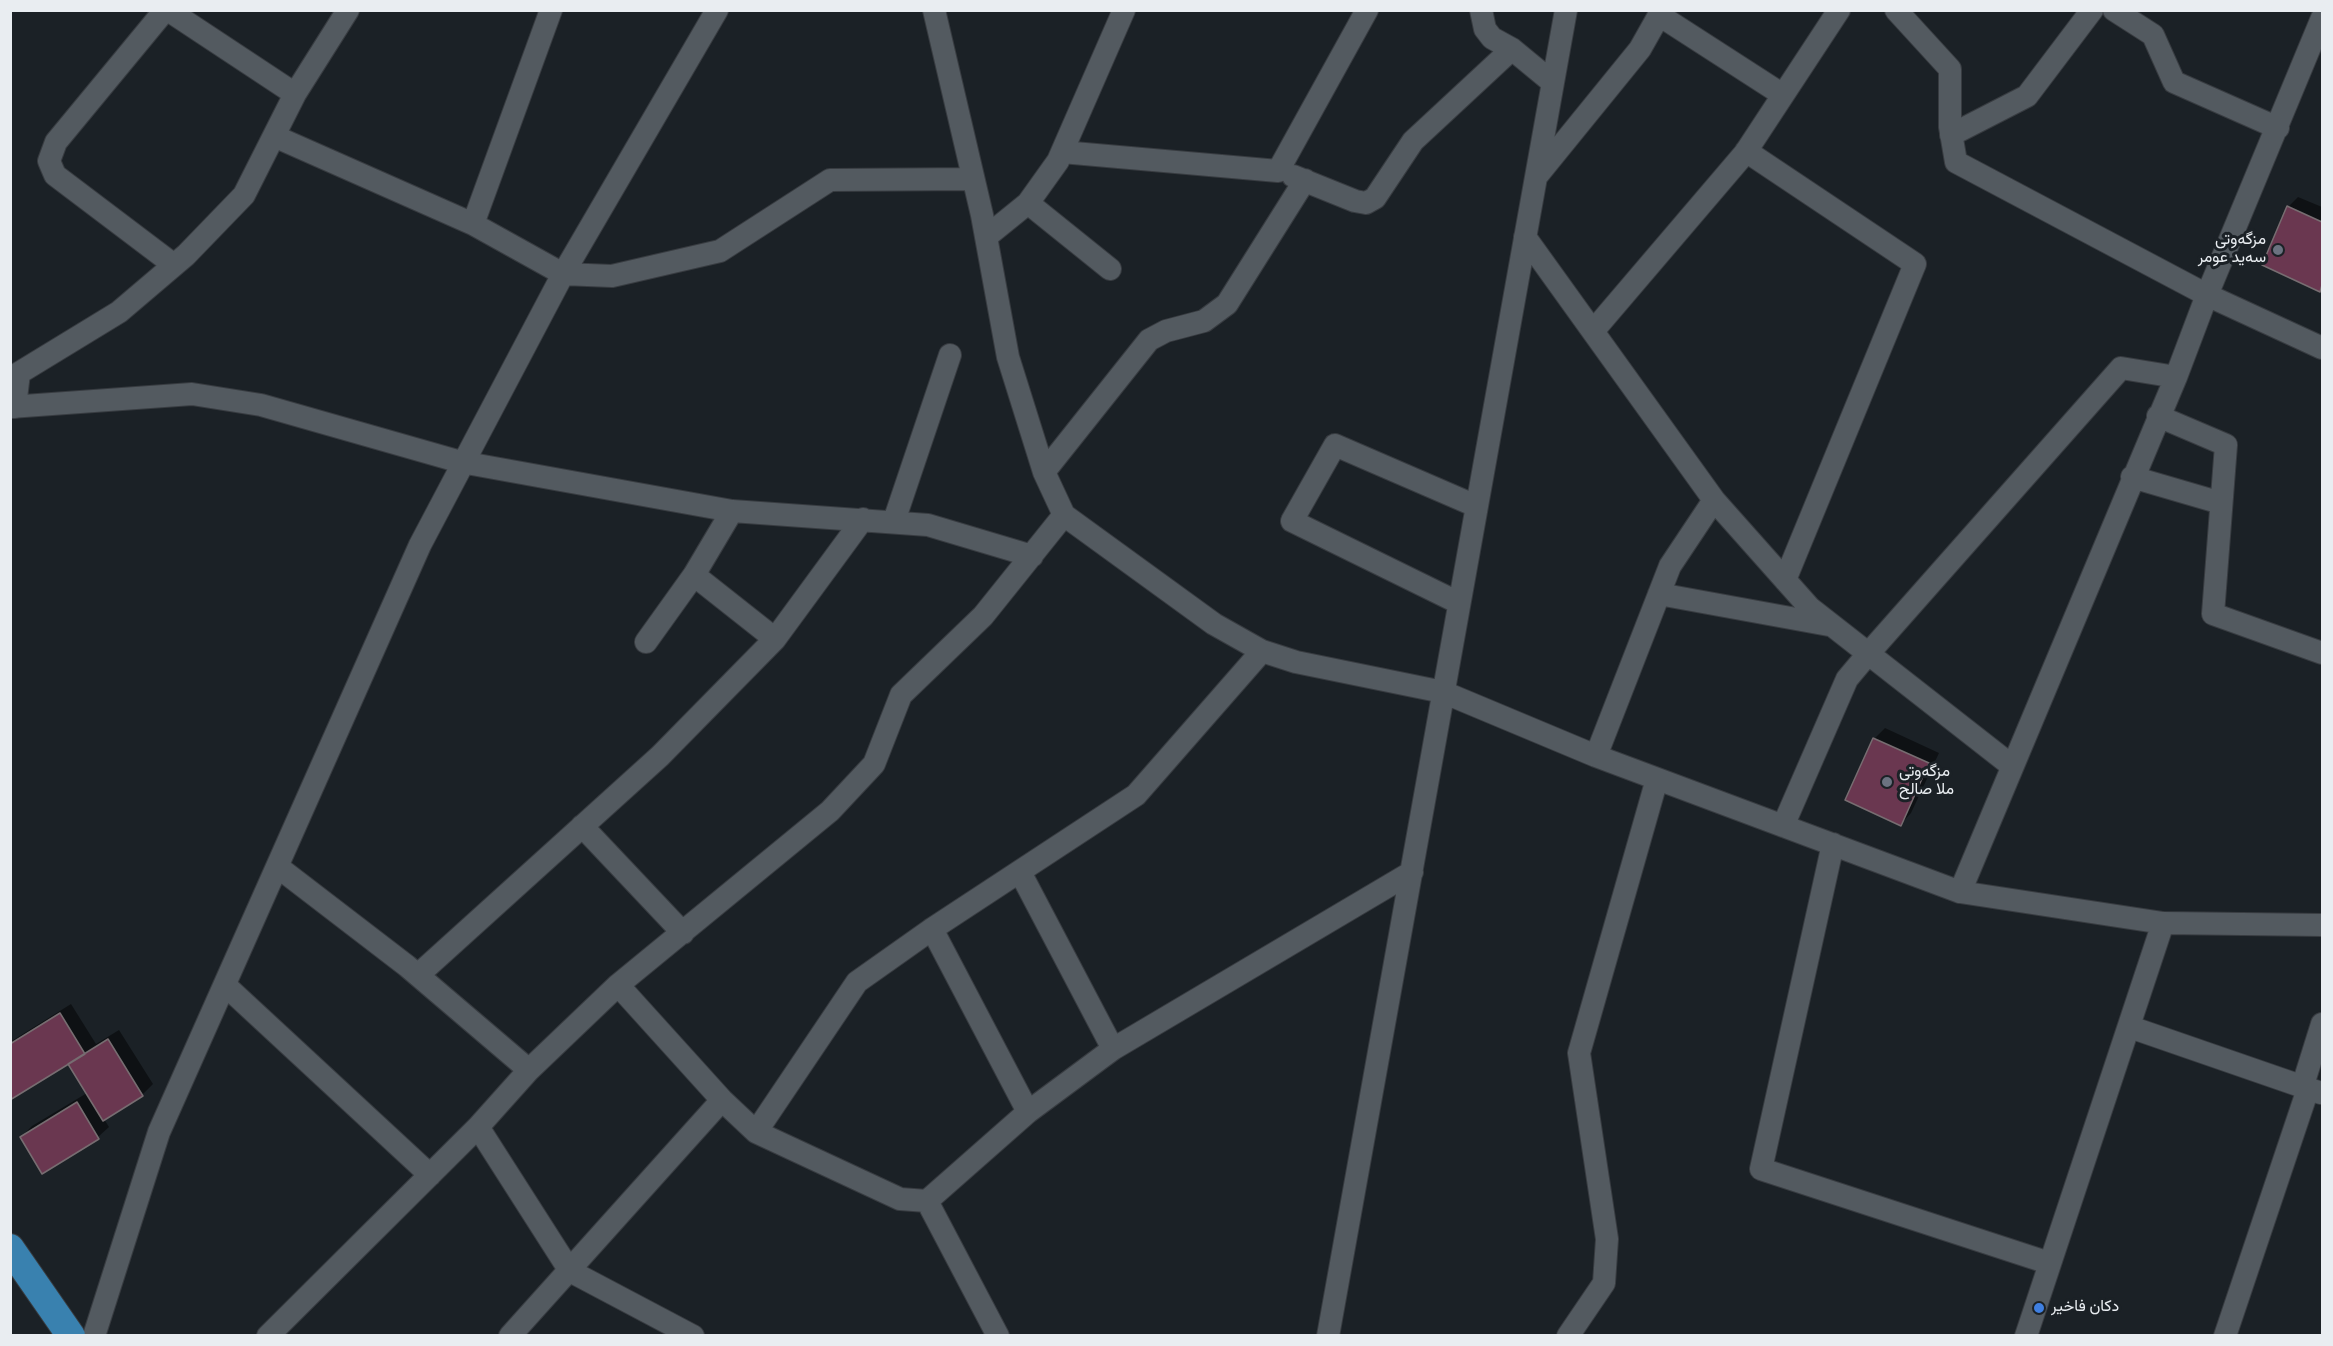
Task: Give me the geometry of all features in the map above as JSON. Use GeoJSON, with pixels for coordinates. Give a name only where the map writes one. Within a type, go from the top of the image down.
{"type":"FeatureCollection","features":[{"type":"Feature","properties":{"kind":"main road"},"geometry":{"type":"LineString","coordinates":[[10,1248],[71,1335]]}},
{"type":"Feature","properties":{"kind":"street"},"geometry":{"type":"LineString","coordinates":[[174,265],[56,175],[49,161],[56,142],[167,10],[295,94]]}},
{"type":"Feature","properties":{"kind":"street"},"geometry":{"type":"LineString","coordinates":[[348,10],[295,94],[244,195],[174,265],[119,312],[15,370],[13,407],[192,394],[261,405],[461,462],[732,511],[928,525],[1032,556]]}},
{"type":"Feature","properties":{"kind":"street"},"geometry":{"type":"LineString","coordinates":[[473,224],[551,10]]}},
{"type":"Feature","properties":{"kind":"street"},"geometry":{"type":"LineString","coordinates":[[94,1335],[159,1132],[226,986],[420,545],[461,462],[563,274],[717,10]]}},
{"type":"Feature","properties":{"kind":"street"},"geometry":{"type":"LineString","coordinates":[[934,10],[986,237],[1008,357],[1044,472],[1064,515],[1214,624],[1262,651],[1296,662],[1443,692],[1596,756],[1960,892],[2163,923],[2322,925]]}},
{"type":"Feature","properties":{"kind":"street"},"geometry":{"type":"LineString","coordinates":[[986,237],[1028,203],[1062,152],[1125,10]]}},
{"type":"Feature","properties":{"kind":"street"},"geometry":{"type":"LineString","coordinates":[[1278,171],[1367,10]]}},
{"type":"Feature","properties":{"kind":"street"},"geometry":{"type":"LineString","coordinates":[[1481,10],[1485,29],[1492,38],[1512,49],[1552,82]]}},
{"type":"Feature","properties":{"kind":"street"},"geometry":{"type":"LineString","coordinates":[[1328,1335],[1566,10]]}},
{"type":"Feature","properties":{"kind":"street"},"geometry":{"type":"LineString","coordinates":[[1594,330],[1746,151],[1839,10]]}},
{"type":"Feature","properties":{"kind":"street"},"geometry":{"type":"LineString","coordinates":[[1896,10],[1950,69],[1951,135],[1956,162],[2207,295],[2322,348]]}},
{"type":"Feature","properties":{"kind":"street"},"geometry":{"type":"LineString","coordinates":[[1951,135],[2026,96],[2092,10]]}},
{"type":"Feature","properties":{"kind":"street"},"geometry":{"type":"LineString","coordinates":[[2114,10],[2153,36],[2174,82],[2278,128]]}},
{"type":"Feature","properties":{"kind":"street"},"geometry":{"type":"LineString","coordinates":[[1535,178],[1640,49],[1660,13],[1783,95]]}},
{"type":"Feature","properties":{"kind":"street"},"geometry":{"type":"LineString","coordinates":[[1960,892],[2132,477],[2176,377],[2207,295],[2322,18]]}},
{"type":"Feature","properties":{"kind":"street"},"geometry":{"type":"LineString","coordinates":[[1062,152],[1278,171],[1365,203],[1375,198],[1413,141],[1512,49]]}},
{"type":"Feature","properties":{"kind":"street"},"geometry":{"type":"LineString","coordinates":[[274,136],[473,224],[563,274],[612,276],[720,251],[831,180],[973,179]]}},
{"type":"Feature","properties":{"kind":"street"},"geometry":{"type":"LineString","coordinates":[[1746,151],[1915,264],[1785,580]]}},
{"type":"Feature","properties":{"kind":"street"},"geometry":{"type":"LineString","coordinates":[[1044,472],[1149,340],[1166,331],[1204,321],[1227,304],[1305,180]]}},
{"type":"Feature","properties":{"kind":"street"},"geometry":{"type":"LineString","coordinates":[[1028,203],[1110,269]]}},
{"type":"Feature","properties":{"kind":"street"},"geometry":{"type":"LineString","coordinates":[[1525,237],[1714,500],[1810,608],[2012,766]]}},
{"type":"Feature","properties":{"kind":"street"},"geometry":{"type":"LineString","coordinates":[[894,521],[950,355]]}},
{"type":"Feature","properties":{"kind":"street"},"geometry":{"type":"LineString","coordinates":[[1783,826],[1847,679],[1868,654],[2121,368],[2176,377]]}},
{"type":"Feature","properties":{"kind":"street"},"geometry":{"type":"LineString","coordinates":[[2158,416],[2226,445],[2213,614],[2322,653]]}},
{"type":"Feature","properties":{"kind":"street"},"geometry":{"type":"LineString","coordinates":[[1459,603],[1292,521],[1335,445],[1476,506]]}},
{"type":"Feature","properties":{"kind":"street"},"geometry":{"type":"LineString","coordinates":[[2132,477],[2222,503]]}},
{"type":"Feature","properties":{"kind":"street"},"geometry":{"type":"LineString","coordinates":[[1596,756],[1670,566],[1714,500]]}},
{"type":"Feature","properties":{"kind":"street"},"geometry":{"type":"LineString","coordinates":[[646,642],[694,575],[732,511]]}},
{"type":"Feature","properties":{"kind":"street"},"geometry":{"type":"LineString","coordinates":[[268,1335],[430,1175],[530,1070],[618,985],[830,811],[874,764],[901,694],[983,616],[1064,515]]}},
{"type":"Feature","properties":{"kind":"street"},"geometry":{"type":"LineString","coordinates":[[418,975],[660,756],[775,639],[862,519]]}},
{"type":"Feature","properties":{"kind":"street"},"geometry":{"type":"LineString","coordinates":[[694,575],[775,639]]}},
{"type":"Feature","properties":{"kind":"street"},"geometry":{"type":"LineString","coordinates":[[1659,594],[1832,626]]}},
{"type":"Feature","properties":{"kind":"street"},"geometry":{"type":"LineString","coordinates":[[756,1132],[857,982],[932,929],[1136,795],[1262,651]]}},
{"type":"Feature","properties":{"kind":"street"},"geometry":{"type":"LineString","coordinates":[[1568,1335],[1604,1283],[1607,1239],[1580,1053],[1657,779]]}},
{"type":"Feature","properties":{"kind":"street"},"geometry":{"type":"LineString","coordinates":[[582,826],[683,933]]}},
{"type":"Feature","properties":{"kind":"street"},"geometry":{"type":"LineString","coordinates":[[1833,844],[1761,1169],[2049,1263]]}},
{"type":"Feature","properties":{"kind":"street"},"geometry":{"type":"LineString","coordinates":[[278,867],[418,975],[530,1070]]}},
{"type":"Feature","properties":{"kind":"street"},"geometry":{"type":"LineString","coordinates":[[1020,872],[1113,1049]]}},
{"type":"Feature","properties":{"kind":"street"},"geometry":{"type":"LineString","coordinates":[[618,985],[722,1100],[756,1132],[900,1199],[927,1201],[1028,1112],[1113,1049],[1412,872]]}},
{"type":"Feature","properties":{"kind":"street"},"geometry":{"type":"LineString","coordinates":[[2026,1335],[2163,923]]}},
{"type":"Feature","properties":{"kind":"street"},"geometry":{"type":"LineString","coordinates":[[932,929],[1028,1112]]}},
{"type":"Feature","properties":{"kind":"street"},"geometry":{"type":"LineString","coordinates":[[226,986],[430,1175]]}},
{"type":"Feature","properties":{"kind":"street"},"geometry":{"type":"LineString","coordinates":[[2225,1335],[2311,1090],[2322,1024]]}},
{"type":"Feature","properties":{"kind":"street"},"geometry":{"type":"LineString","coordinates":[[2130,1027],[2311,1090]]}},
{"type":"Feature","properties":{"kind":"street"},"geometry":{"type":"LineString","coordinates":[[510,1335],[722,1100]]}},
{"type":"Feature","properties":{"kind":"street"},"geometry":{"type":"LineString","coordinates":[[478,1126],[570,1271],[688,1335]]}},
{"type":"Feature","properties":{"kind":"street"},"geometry":{"type":"LineString","coordinates":[[927,1201],[998,1335]]}},
{"type":"Feature","properties":{"kind":"building"},"geometry":{"type":"Polygon","coordinates":[[[2287,206],[2322,222],[2320,292],[2262,265],[2287,206]]]}},
{"type":"Feature","properties":{"kind":"building","name":"مزگه‌وتی ملا صالح"},"geometry":{"type":"Polygon","coordinates":[[[1873,738],[1929,763],[1901,826],[1845,800],[1873,738]]]}},
{"type":"Feature","properties":{"kind":"building"},"geometry":{"type":"Polygon","coordinates":[[[60,1013],[85,1054],[10,1100],[10,1044],[60,1013]]]}},
{"type":"Feature","properties":{"kind":"building"},"geometry":{"type":"Polygon","coordinates":[[[108,1039],[143,1096],[103,1121],[68,1064],[108,1039]]]}},
{"type":"Feature","properties":{"kind":"building"},"geometry":{"type":"Polygon","coordinates":[[[77,1102],[99,1139],[42,1174],[20,1137],[77,1102]]]}},
{"type":"Feature","properties":{"kind":"place","name":"مزگەوتی سەید عومر"},"geometry":{"type":"Point","coordinates":[2278,250]}},
{"type":"Feature","properties":{"kind":"place","name":"مزگه‌وتی ملا صالح"},"geometry":{"type":"Point","coordinates":[1887,782]}},
{"type":"Feature","properties":{"kind":"place","name":"دكان فاخیر"},"geometry":{"type":"Point","coordinates":[2039,1308]}}]}
